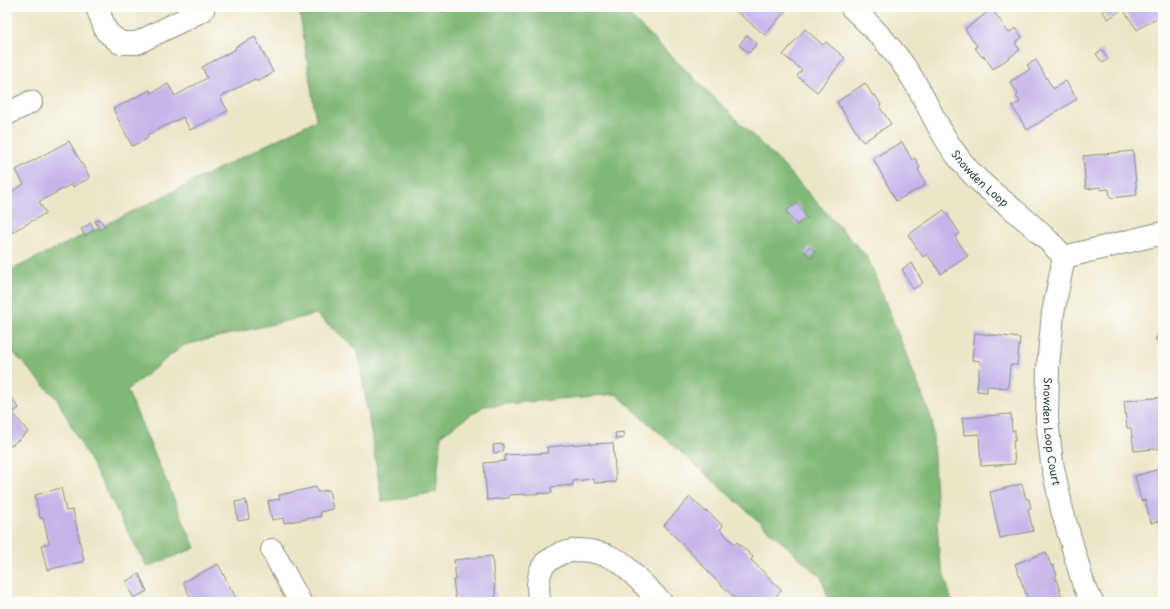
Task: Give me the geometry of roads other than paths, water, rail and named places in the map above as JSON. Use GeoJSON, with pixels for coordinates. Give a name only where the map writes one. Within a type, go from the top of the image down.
{"type":"FeatureCollection","features":[{"type":"Feature","properties":{"kind":"street"},"geometry":{"type":"LineString","coordinates":[[97,7],[106,30],[120,43],[137,43],[203,10]]}},
{"type":"Feature","properties":{"kind":"street","name":"Snowden Loop"},"geometry":{"type":"LineString","coordinates":[[851,7],[870,24],[898,55],[957,156],[968,170],[1000,200],[1038,231],[1064,257]]}},
{"type":"Feature","properties":{"kind":"street"},"geometry":{"type":"LineString","coordinates":[[7,114],[31,102]]}},
{"type":"Feature","properties":{"kind":"street"},"geometry":{"type":"LineString","coordinates":[[1064,257],[1163,233]]}},
{"type":"Feature","properties":{"kind":"street","name":"Snowden Loop Court"},"geometry":{"type":"LineString","coordinates":[[1064,257],[1053,313],[1048,366],[1047,420],[1052,463],[1062,510],[1082,577],[1092,602]]}},
{"type":"Feature","properties":{"kind":"street"},"geometry":{"type":"LineString","coordinates":[[272,550],[300,602]]}},
{"type":"Feature","properties":{"kind":"street"},"geometry":{"type":"LineString","coordinates":[[539,593],[540,572],[545,563],[561,553],[578,550],[606,555],[621,562],[661,602]]}}]}
